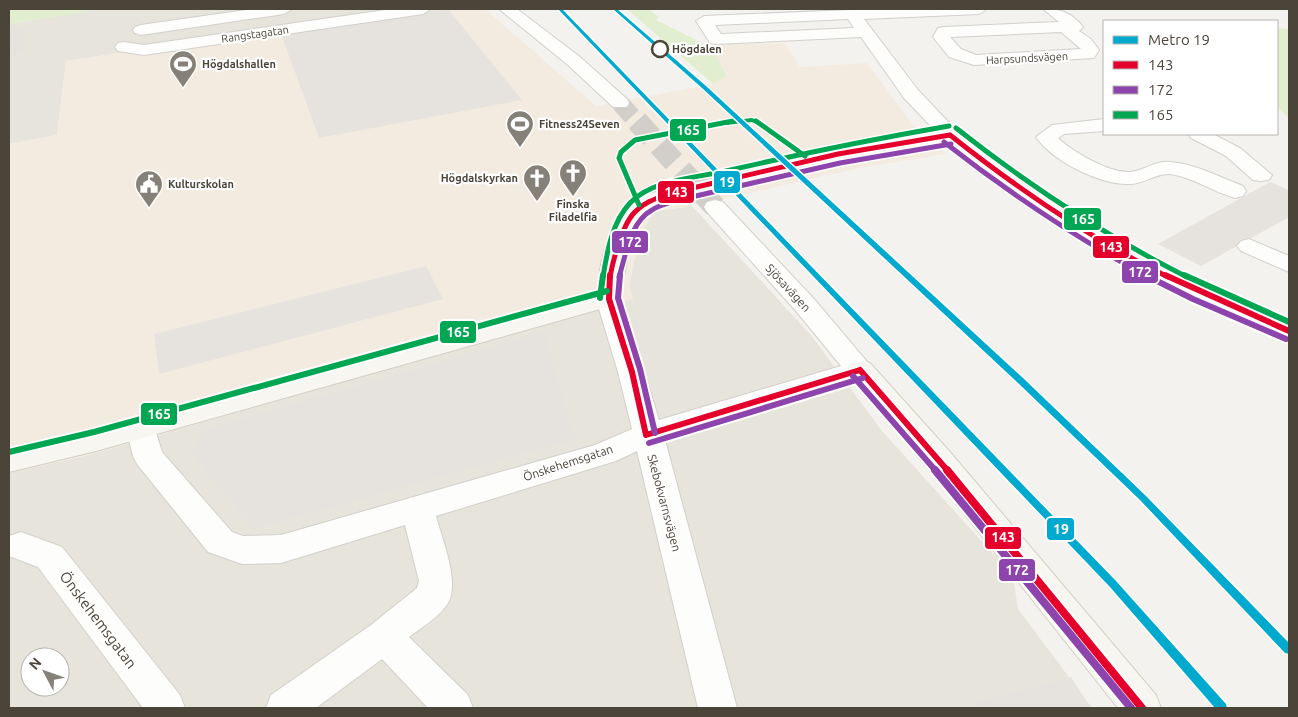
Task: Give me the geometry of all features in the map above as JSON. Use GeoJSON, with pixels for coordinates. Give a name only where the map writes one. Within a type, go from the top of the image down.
{"type":"FeatureCollection","features":[{"type":"Feature","properties":{"kind":"street","name":"Rangstagatan"},"geometry":{"type":"LineString","coordinates":[[141,30],[284,9]]}},
{"type":"Feature","properties":{"kind":"street","name":"Rangstagatan"},"geometry":{"type":"LineString","coordinates":[[124,47],[144,50],[383,12],[423,9]]}},
{"type":"Feature","properties":{"kind":"street"},"geometry":{"type":"LineString","coordinates":[[507,9],[574,61],[620,103]]}},
{"type":"Feature","properties":{"kind":"street"},"geometry":{"type":"LineString","coordinates":[[865,32],[716,39],[697,16],[979,9]]}},
{"type":"Feature","properties":{"kind":"street"},"geometry":{"type":"LineString","coordinates":[[944,32],[1075,27],[1050,9]]}},
{"type":"Feature","properties":{"kind":"street","name":"Harpsundsvägen"},"geometry":{"type":"LineString","coordinates":[[918,10],[944,32],[940,37],[955,53],[974,60],[1088,54],[1090,50],[1085,43],[1064,27]]}},
{"type":"Feature","properties":{"kind":"street"},"geometry":{"type":"LineString","coordinates":[[851,11],[910,94],[950,135],[1004,180],[1061,220],[1113,250],[1188,288],[1289,331]]}},
{"type":"Feature","properties":{"kind":"street"},"geometry":{"type":"LineString","coordinates":[[1103,125],[1059,129],[1046,137],[1050,145],[1065,154],[1119,178],[1138,177],[1153,169],[1167,167],[1179,169],[1235,192]]}},
{"type":"Feature","properties":{"kind":"street","name":"Skebokvarnsvägen"},"geometry":{"type":"LineString","coordinates":[[718,708],[646,435],[629,362],[609,299],[610,275],[626,226],[634,212],[647,202],[671,193],[838,154],[950,135]]}},
{"type":"Feature","properties":{"kind":"street"},"geometry":{"type":"LineString","coordinates":[[1200,135],[1233,152],[1261,175]]}},
{"type":"Feature","properties":{"kind":"street","name":"Sjösavägen"},"geometry":{"type":"LineString","coordinates":[[715,207],[805,305],[860,370]]}},
{"type":"Feature","properties":{"kind":"street"},"geometry":{"type":"LineString","coordinates":[[1249,246],[1289,265]]}},
{"type":"Feature","properties":{"kind":"street"},"geometry":{"type":"LineString","coordinates":[[9,461],[142,428],[609,299]]}},
{"type":"Feature","properties":{"kind":"street"},"geometry":{"type":"LineString","coordinates":[[860,370],[939,460],[1142,708]]}},
{"type":"Feature","properties":{"kind":"street","name":"Önskehemsgatan"},"geometry":{"type":"LineString","coordinates":[[142,428],[148,456],[220,542],[242,550],[281,549],[605,454],[646,435],[860,370]]}},
{"type":"Feature","properties":{"kind":"street"},"geometry":{"type":"LineString","coordinates":[[285,708],[384,636],[433,596],[436,582],[418,509]]}},
{"type":"Feature","properties":{"kind":"street","name":"Önskehemsgatan"},"geometry":{"type":"LineString","coordinates":[[20,546],[50,557],[166,708]]}},
{"type":"Feature","properties":{"kind":"street"},"geometry":{"type":"LineString","coordinates":[[384,636],[454,708]]}},
{"type":"Feature","properties":{"kind":"shaded area"},"geometry":{"type":"Polygon","coordinates":[[[81,9],[409,9],[66,61],[57,135],[9,144],[9,24],[89,11],[81,9]]]}},
{"type":"Feature","properties":{"kind":"shaded area"},"geometry":{"type":"Polygon","coordinates":[[[409,9],[485,9],[596,106],[713,84],[727,75],[714,53],[706,45],[785,43],[800,67],[867,63],[913,125],[946,154],[855,169],[692,206],[657,211],[646,224],[634,261],[629,286],[633,299],[81,457],[9,473],[9,144],[57,135],[66,61],[409,9]]]}},
{"type":"Feature","properties":{"kind":"shaded area"},"geometry":{"type":"Polygon","coordinates":[[[448,9],[522,100],[319,138],[281,34],[448,9]]]}},
{"type":"Feature","properties":{"kind":"shaded area"},"geometry":{"type":"Polygon","coordinates":[[[25,28],[23,52],[9,54],[9,30],[25,28]]]}},
{"type":"Feature","properties":{"kind":"shaded area"},"geometry":{"type":"Polygon","coordinates":[[[1270,182],[1289,190],[1289,217],[1201,266],[1158,244],[1270,182]]]}},
{"type":"Feature","properties":{"kind":"shaded area"},"geometry":{"type":"Polygon","coordinates":[[[692,206],[811,335],[882,431],[1013,576],[1018,609],[1092,708],[9,708],[9,473],[81,457],[632,298],[629,286],[634,261],[646,224],[657,211],[692,206]]]}},
{"type":"Feature","properties":{"kind":"shaded area"},"geometry":{"type":"Polygon","coordinates":[[[426,266],[443,299],[159,374],[154,334],[426,266]]]}},
{"type":"Feature","properties":{"kind":"shaded area"},"geometry":{"type":"Polygon","coordinates":[[[544,332],[575,439],[254,529],[191,453],[207,429],[544,332]]]}},
{"type":"Feature","properties":{"kind":"shaded area"},"geometry":{"type":"Polygon","coordinates":[[[1071,677],[1091,708],[974,708],[971,703],[1071,677]]]}},
{"type":"Feature","properties":{"kind":"green space"},"geometry":{"type":"Polygon","coordinates":[[[9,9],[81,9],[90,11],[9,24],[9,9]]]}},
{"type":"Feature","properties":{"kind":"green space"},"geometry":{"type":"Polygon","coordinates":[[[627,9],[649,9],[659,17],[656,20],[706,45],[714,53],[727,76],[713,84],[627,9]]]}},
{"type":"Feature","properties":{"kind":"green space"},"geometry":{"type":"Polygon","coordinates":[[[1278,28],[1289,29],[1289,119],[1278,107],[1278,28]]]}},
{"type":"Feature","properties":{"kind":"tunnel"},"geometry":{"type":"LineString","coordinates":[[620,103],[638,123]]}},
{"type":"Feature","properties":{"kind":"tunnel"},"geometry":{"type":"LineString","coordinates":[[637,121],[715,207]]}},
{"type":"Feature","properties":{"kind":"metro line","name":"19"},"geometry":{"type":"LineString","coordinates":[[560,9],[1113,584],[1222,708]]}},
{"type":"Feature","properties":{"kind":"metro line","name":"19"},"geometry":{"type":"LineString","coordinates":[[615,9],[704,87],[1020,380],[1143,498],[1289,650]]}},
{"type":"Feature","properties":{"kind":"transit line","name":"165"},"geometry":{"type":"LineString","coordinates":[[639,205],[619,158],[621,152],[635,140],[734,121],[752,120],[758,122],[805,156]]}},
{"type":"Feature","properties":{"kind":"transit line","name":"165"},"geometry":{"type":"LineString","coordinates":[[600,298],[609,247],[618,222],[631,202],[650,190],[674,182],[778,159],[949,126]]}},
{"type":"Feature","properties":{"kind":"transit line","name":"165"},"geometry":{"type":"LineString","coordinates":[[956,128],[1034,188],[1115,238],[1199,283],[1289,322]]}},
{"type":"Feature","properties":{"kind":"transit line","name":"143"},"geometry":{"type":"LineString","coordinates":[[950,135],[1030,196],[1112,247],[1197,291],[1289,331]]}},
{"type":"Feature","properties":{"kind":"transit line","name":"143"},"geometry":{"type":"LineString","coordinates":[[646,435],[632,372],[609,299],[610,275],[626,225],[634,212],[647,202],[671,193],[838,154],[950,135]]}},
{"type":"Feature","properties":{"kind":"transit line","name":"172"},"geometry":{"type":"LineString","coordinates":[[944,142],[984,174],[1065,230],[1149,277],[1193,299],[1286,339]]}},
{"type":"Feature","properties":{"kind":"transit line","name":"172"},"geometry":{"type":"LineString","coordinates":[[655,433],[640,369],[618,298],[619,277],[634,229],[641,218],[651,210],[674,201],[840,163],[951,144]]}},
{"type":"Feature","properties":{"kind":"transit line","name":"165"},"geometry":{"type":"LineString","coordinates":[[9,452],[94,432],[607,291]]}},
{"type":"Feature","properties":{"kind":"transit line","name":"143"},"geometry":{"type":"LineString","coordinates":[[860,370],[939,460],[1142,708]]}},
{"type":"Feature","properties":{"kind":"transit line","name":"143"},"geometry":{"type":"LineString","coordinates":[[646,435],[860,370]]}},
{"type":"Feature","properties":{"kind":"transit line","name":"172"},"geometry":{"type":"LineString","coordinates":[[853,376],[932,466],[1131,708]]}},
{"type":"Feature","properties":{"kind":"transit line","name":"172"},"geometry":{"type":"LineString","coordinates":[[649,443],[863,378]]}},
{"type":"Feature","properties":{"kind":"place","name":"Högdalen"},"geometry":{"type":"Point","coordinates":[660,49]}},
{"type":"Feature","properties":{"kind":"place","name":"Högdalshallen"},"geometry":{"type":"Point","coordinates":[183,88]}},
{"type":"Feature","properties":{"kind":"place","name":"Fitness24Seven"},"geometry":{"type":"Point","coordinates":[520,148]}},
{"type":"Feature","properties":{"kind":"place","name":"Finska Filadelfia"},"geometry":{"type":"Point","coordinates":[573,197]}},
{"type":"Feature","properties":{"kind":"place","name":"Högdalskyrkan"},"geometry":{"type":"Point","coordinates":[537,202]}},
{"type":"Feature","properties":{"kind":"place","name":"Kulturskolan"},"geometry":{"type":"Point","coordinates":[149,208]}}]}
